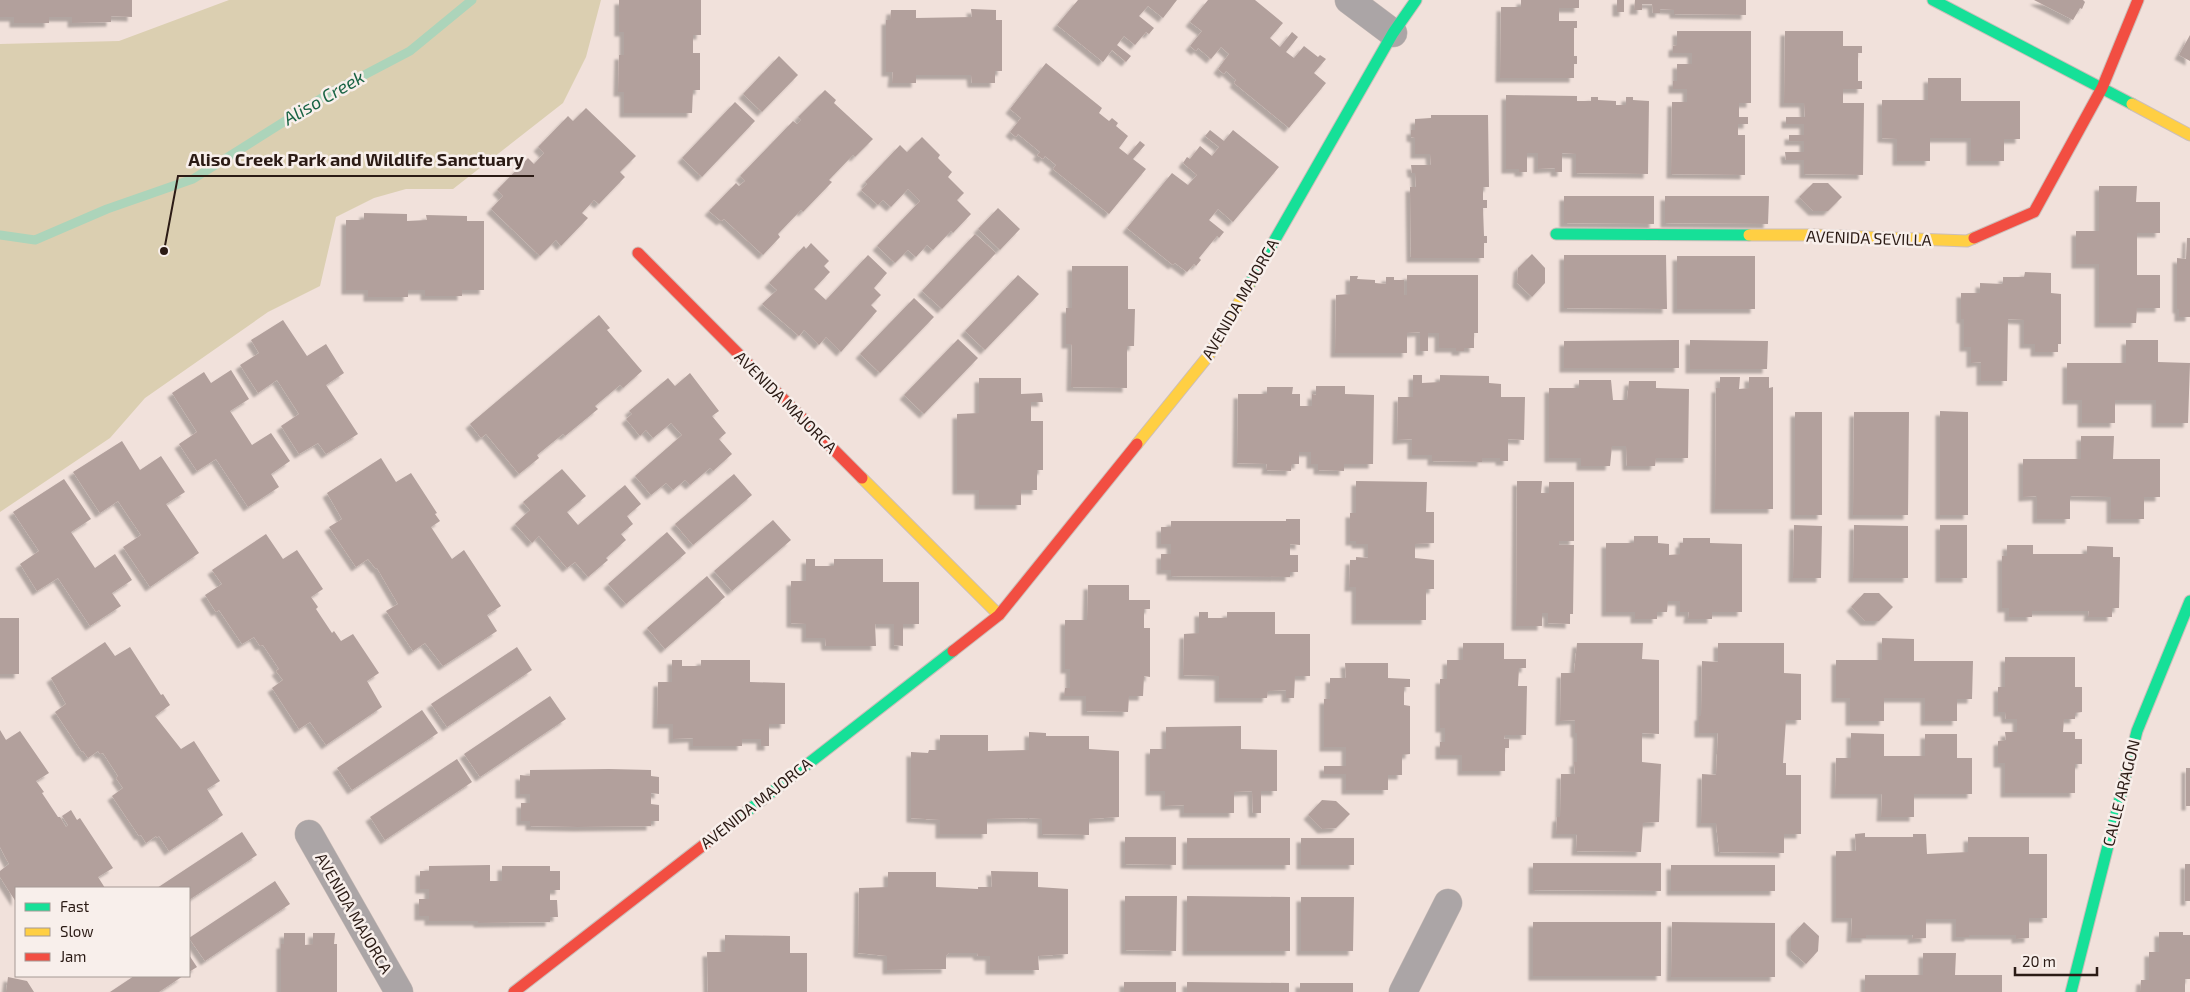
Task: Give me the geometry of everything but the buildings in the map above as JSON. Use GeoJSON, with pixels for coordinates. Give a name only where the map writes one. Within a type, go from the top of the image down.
{"type":"FeatureCollection","features":[{"type":"Feature","properties":{"kind":"street"},"geometry":{"type":"LineString","coordinates":[[1349,0],[1393,33]]}},
{"type":"Feature","properties":{"kind":"street","name":"AVENIDA MAJORCA"},"geometry":{"type":"LineString","coordinates":[[514,992],[999,615],[1209,355],[1393,33],[1416,0]]}},
{"type":"Feature","properties":{"kind":"street"},"geometry":{"type":"LineString","coordinates":[[1933,0],[2190,135]]}},
{"type":"Feature","properties":{"kind":"street","name":"AVENIDA SEVILLA"},"geometry":{"type":"LineString","coordinates":[[1556,234],[1814,236],[1967,241],[2034,212],[2102,88],[2138,0]]}},
{"type":"Feature","properties":{"kind":"street","name":"AVENIDA MAJORCA"},"geometry":{"type":"LineString","coordinates":[[638,253],[999,615]]}},
{"type":"Feature","properties":{"kind":"street","name":"CALLE ARAGON"},"geometry":{"type":"LineString","coordinates":[[2071,992],[2137,731],[2190,601]]}},
{"type":"Feature","properties":{"kind":"street","name":"AVENIDA MAJORCA"},"geometry":{"type":"LineString","coordinates":[[309,834],[399,992]]}},
{"type":"Feature","properties":{"kind":"street"},"geometry":{"type":"LineString","coordinates":[[1403,992],[1448,903]]}},
{"type":"Feature","properties":{"kind":"shaded area"},"geometry":{"type":"Polygon","coordinates":[[[229,0],[601,0],[586,57],[563,103],[453,189],[406,189],[374,198],[336,217],[320,286],[268,312],[145,398],[110,438],[0,512],[0,44],[119,41],[229,0]]]}},
{"type":"Feature","properties":{"kind":"waterway","name":"Aliso Creek"},"geometry":{"type":"LineString","coordinates":[[0,235],[35,240],[107,209],[193,179],[328,94],[410,51],[472,0]]}},
{"type":"Feature","properties":{"kind":"traffic: fast"},"geometry":{"type":"LineString","coordinates":[[1249,285],[1393,33],[1416,0]]}},
{"type":"Feature","properties":{"kind":"traffic: fast"},"geometry":{"type":"LineString","coordinates":[[1933,0],[2132,104]]}},
{"type":"Feature","properties":{"kind":"traffic: fast"},"geometry":{"type":"LineString","coordinates":[[1556,234],[1749,235]]}},
{"type":"Feature","properties":{"kind":"traffic: fast"},"geometry":{"type":"LineString","coordinates":[[2071,992],[2137,731],[2190,601]]}},
{"type":"Feature","properties":{"kind":"traffic: fast"},"geometry":{"type":"LineString","coordinates":[[732,823],[953,651]]}},
{"type":"Feature","properties":{"kind":"traffic: slow"},"geometry":{"type":"LineString","coordinates":[[2132,104],[2190,135]]}},
{"type":"Feature","properties":{"kind":"traffic: slow"},"geometry":{"type":"LineString","coordinates":[[1749,235],[1814,235],[1967,241],[1974,238]]}},
{"type":"Feature","properties":{"kind":"traffic: slow"},"geometry":{"type":"LineString","coordinates":[[1137,444],[1209,355],[1249,285]]}},
{"type":"Feature","properties":{"kind":"traffic: slow"},"geometry":{"type":"LineString","coordinates":[[862,478],[999,615]]}},
{"type":"Feature","properties":{"kind":"traffic: jam"},"geometry":{"type":"LineString","coordinates":[[1974,238],[2034,212],[2102,88],[2138,0]]}},
{"type":"Feature","properties":{"kind":"traffic: jam"},"geometry":{"type":"LineString","coordinates":[[638,253],[862,478]]}},
{"type":"Feature","properties":{"kind":"traffic: jam"},"geometry":{"type":"LineString","coordinates":[[953,651],[999,615],[1137,444]]}},
{"type":"Feature","properties":{"kind":"traffic: jam"},"geometry":{"type":"LineString","coordinates":[[514,992],[732,823]]}},
{"type":"Feature","properties":{"kind":"place","name":"Aliso Creek Park and Wildlife Sanctuary"},"geometry":{"type":"Point","coordinates":[164,251]}}]}
